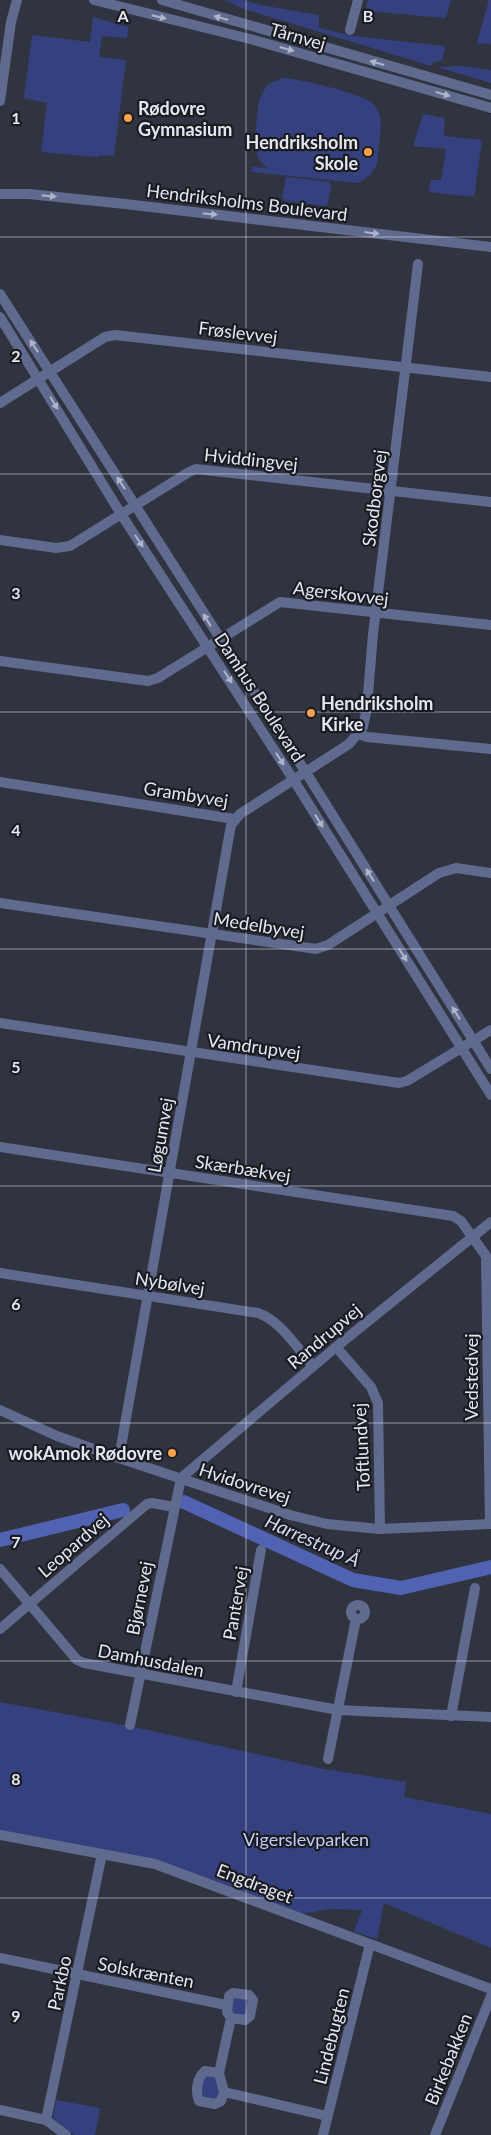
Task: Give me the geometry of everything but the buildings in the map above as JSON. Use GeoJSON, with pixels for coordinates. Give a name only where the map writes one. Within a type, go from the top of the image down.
{"type":"FeatureCollection","features":[{"type":"Feature","properties":{"kind":"street"},"geometry":{"type":"LineString","coordinates":[[10,0],[11,22]]}},
{"type":"Feature","properties":{"kind":"street"},"geometry":{"type":"LineString","coordinates":[[0,101],[11,22],[17,0]]}},
{"type":"Feature","properties":{"kind":"street","name":"Tårnvej"},"geometry":{"type":"LineString","coordinates":[[94,0],[254,40],[491,108]]}},
{"type":"Feature","properties":{"kind":"street","name":"Tårnvej"},"geometry":{"type":"LineString","coordinates":[[162,0],[186,4],[491,95]]}},
{"type":"Feature","properties":{"kind":"street"},"geometry":{"type":"LineString","coordinates":[[350,30],[358,0]]}},
{"type":"Feature","properties":{"kind":"street"},"geometry":{"type":"LineString","coordinates":[[182,22],[186,4]]}},
{"type":"Feature","properties":{"kind":"street","name":"Hendriksholms Boulevard"},"geometry":{"type":"LineString","coordinates":[[0,194],[29,194],[125,204],[491,246]]}},
{"type":"Feature","properties":{"kind":"street","name":"Skodborgvej"},"geometry":{"type":"LineString","coordinates":[[359,734],[365,719],[418,264]]}},
{"type":"Feature","properties":{"kind":"street","name":"Damhus Boulevard"},"geometry":{"type":"LineString","coordinates":[[0,294],[136,505],[219,640],[304,771],[491,1069]]}},
{"type":"Feature","properties":{"kind":"street","name":"Damhus Boulevard"},"geometry":{"type":"LineString","coordinates":[[0,317],[121,514],[293,779],[491,1095]]}},
{"type":"Feature","properties":{"kind":"street","name":"Frøslevvej"},"geometry":{"type":"LineString","coordinates":[[0,403],[105,337],[115,335],[491,377]]}},
{"type":"Feature","properties":{"kind":"street","name":"Hviddingvej"},"geometry":{"type":"LineString","coordinates":[[0,540],[56,548],[70,546],[189,472],[203,469],[491,502]]}},
{"type":"Feature","properties":{"kind":"street","name":"Agerskovvej"},"geometry":{"type":"LineString","coordinates":[[0,660],[148,681],[158,678],[280,602],[376,614],[491,625]]}},
{"type":"Feature","properties":{"kind":"street"},"geometry":{"type":"LineString","coordinates":[[359,734],[367,737],[491,749]]}},
{"type":"Feature","properties":{"kind":"street","name":"Grambyvej"},"geometry":{"type":"LineString","coordinates":[[0,782],[234,819],[304,771],[349,744],[359,734]]}},
{"type":"Feature","properties":{"kind":"street","name":"Løgumvej"},"geometry":{"type":"LineString","coordinates":[[119,1458],[230,832],[234,819]]}},
{"type":"Feature","properties":{"kind":"street","name":"Medelbyvej"},"geometry":{"type":"LineString","coordinates":[[0,903],[316,950],[328,945],[447,869],[456,868],[491,873]]}},
{"type":"Feature","properties":{"kind":"street","name":"Vamdrupvej"},"geometry":{"type":"LineString","coordinates":[[0,1023],[399,1083],[407,1081],[491,1030]]}},
{"type":"Feature","properties":{"kind":"street","name":"Skærbækvej"},"geometry":{"type":"LineString","coordinates":[[0,1147],[453,1216],[461,1221],[473,1235]]}},
{"type":"Feature","properties":{"kind":"street","name":"Randrupvej"},"geometry":{"type":"LineString","coordinates":[[181,1478],[336,1347],[491,1222]]}},
{"type":"Feature","properties":{"kind":"street","name":"Vedstedvej"},"geometry":{"type":"LineString","coordinates":[[473,1235],[486,1256],[490,1524]]}},
{"type":"Feature","properties":{"kind":"street","name":"Nybølvej"},"geometry":{"type":"LineString","coordinates":[[0,1273],[258,1312],[269,1316],[313,1366]]}},
{"type":"Feature","properties":{"kind":"street","name":"Toftlundvej"},"geometry":{"type":"LineString","coordinates":[[336,1347],[371,1387],[378,1403],[380,1529]]}},
{"type":"Feature","properties":{"kind":"street","name":"Hvidovrevej"},"geometry":{"type":"LineString","coordinates":[[0,1410],[57,1436],[119,1458],[290,1515],[328,1524],[380,1529],[490,1524]]}},
{"type":"Feature","properties":{"kind":"street","name":"Bjørnevej"},"geometry":{"type":"LineString","coordinates":[[130,1725],[181,1478]]}},
{"type":"Feature","properties":{"kind":"street","name":"Leopardvej"},"geometry":{"type":"LineString","coordinates":[[0,1629],[147,1504],[152,1502],[174,1506]]}},
{"type":"Feature","properties":{"kind":"street","name":"Pantervej"},"geometry":{"type":"LineString","coordinates":[[236,1692],[262,1550]]}},
{"type":"Feature","properties":{"kind":"street","name":"Damhusdalen"},"geometry":{"type":"LineString","coordinates":[[0,1569],[80,1662],[338,1710],[491,1717]]}},
{"type":"Feature","properties":{"kind":"street"},"geometry":{"type":"LineString","coordinates":[[451,1716],[475,1588]]}},
{"type":"Feature","properties":{"kind":"street"},"geometry":{"type":"LineString","coordinates":[[328,1759],[356,1619]]}},
{"type":"Feature","properties":{"kind":"street","name":"Engdraget"},"geometry":{"type":"LineString","coordinates":[[0,1835],[155,1864],[491,1989]]}},
{"type":"Feature","properties":{"kind":"street","name":"Parkbo"},"geometry":{"type":"LineString","coordinates":[[46,2120],[102,1854]]}},
{"type":"Feature","properties":{"kind":"street","name":"Lindebugten"},"geometry":{"type":"LineString","coordinates":[[322,2135],[370,1944]]}},
{"type":"Feature","properties":{"kind":"street","name":"Solskrænten"},"geometry":{"type":"LineString","coordinates":[[0,1958],[226,2005]]}},
{"type":"Feature","properties":{"kind":"street"},"geometry":{"type":"LineString","coordinates":[[219,2073],[205,2071],[200,2075],[196,2094],[199,2101],[215,2104],[221,2101],[224,2092],[219,2073],[231,2018],[227,2012],[226,2005],[229,1996],[233,1992],[249,1995],[254,2000],[250,2016],[245,2020],[231,2018]]}},
{"type":"Feature","properties":{"kind":"street","name":"Birkebakken"},"geometry":{"type":"LineString","coordinates":[[435,2135],[491,1996]]}},
{"type":"Feature","properties":{"kind":"street"},"geometry":{"type":"LineString","coordinates":[[224,2092],[327,2116]]}},
{"type":"Feature","properties":{"kind":"street"},"geometry":{"type":"LineString","coordinates":[[0,2110],[46,2120],[66,2135]]}},
{"type":"Feature","properties":{"kind":"green space"},"geometry":{"type":"Polygon","coordinates":[[[225,0],[243,0],[260,5],[319,15],[319,28],[354,36],[445,46],[442,61],[433,62],[431,66],[241,8],[225,0]]]}},
{"type":"Feature","properties":{"kind":"green space"},"geometry":{"type":"Polygon","coordinates":[[[368,0],[451,0],[446,18],[365,11],[368,0]]]}},
{"type":"Feature","properties":{"kind":"green space"},"geometry":{"type":"Polygon","coordinates":[[[489,0],[491,0],[491,44],[477,43],[489,0]]]}},
{"type":"Feature","properties":{"kind":"green space"},"geometry":{"type":"Polygon","coordinates":[[[93,17],[128,27],[127,38],[102,36],[99,57],[126,60],[114,156],[99,155],[98,157],[41,152],[47,103],[24,98],[32,35],[90,42],[93,17]]]}},
{"type":"Feature","properties":{"kind":"green space"},"geometry":{"type":"Polygon","coordinates":[[[462,66],[491,70],[491,83],[437,67],[462,66]]]}},
{"type":"Feature","properties":{"kind":"green space"},"geometry":{"type":"Polygon","coordinates":[[[282,78],[301,80],[341,90],[364,98],[374,105],[380,115],[381,128],[377,163],[370,175],[359,183],[251,172],[252,167],[268,168],[259,160],[254,145],[259,100],[267,85],[282,78]]]}},
{"type":"Feature","properties":{"kind":"green space"},"geometry":{"type":"Polygon","coordinates":[[[423,114],[445,118],[444,136],[482,140],[474,197],[429,192],[431,180],[441,180],[446,149],[413,146],[423,114]]]}},
{"type":"Feature","properties":{"kind":"green space"},"geometry":{"type":"Polygon","coordinates":[[[286,177],[329,182],[331,185],[328,204],[325,206],[285,201],[282,197],[286,177]]]}},
{"type":"Feature","properties":{"kind":"green space","name":"Vigerslevparken"},"geometry":{"type":"Polygon","coordinates":[[[0,1702],[134,1727],[324,1769],[406,1782],[404,1797],[491,1814],[491,1948],[384,1903],[377,1939],[354,1932],[362,1910],[330,1909],[300,1914],[156,1861],[0,1832],[0,1702]]]}},
{"type":"Feature","properties":{"kind":"green space"},"geometry":{"type":"Polygon","coordinates":[[[232,1996],[249,2000],[245,2016],[231,2014],[232,1996]]]}},
{"type":"Feature","properties":{"kind":"green space"},"geometry":{"type":"Polygon","coordinates":[[[203,2076],[215,2076],[219,2090],[218,2097],[215,2100],[202,2098],[200,2093],[203,2076]]]}},
{"type":"Feature","properties":{"kind":"green space"},"geometry":{"type":"Polygon","coordinates":[[[56,2100],[100,2108],[95,2135],[74,2135],[53,2118],[56,2100]]]}},
{"type":"Feature","properties":{"kind":"waterway","name":"Harrestrup Å"},"geometry":{"type":"LineString","coordinates":[[184,1502],[353,1580],[401,1588],[491,1567]]}},
{"type":"Feature","properties":{"kind":"waterway","name":"Harrestrup Å"},"geometry":{"type":"LineString","coordinates":[[0,1540],[123,1510]]}},
{"type":"Feature","properties":{"kind":"place","name":"Rødovre Gymnasium"},"geometry":{"type":"Point","coordinates":[128,118]}},
{"type":"Feature","properties":{"kind":"place","name":"Hendriksholm Skole"},"geometry":{"type":"Point","coordinates":[368,152]}},
{"type":"Feature","properties":{"kind":"place","name":"Hendriksholm Kirke"},"geometry":{"type":"Point","coordinates":[311,713]}},
{"type":"Feature","properties":{"kind":"place","name":"wokAmok Rødovre"},"geometry":{"type":"Point","coordinates":[172,1453]}}]}
